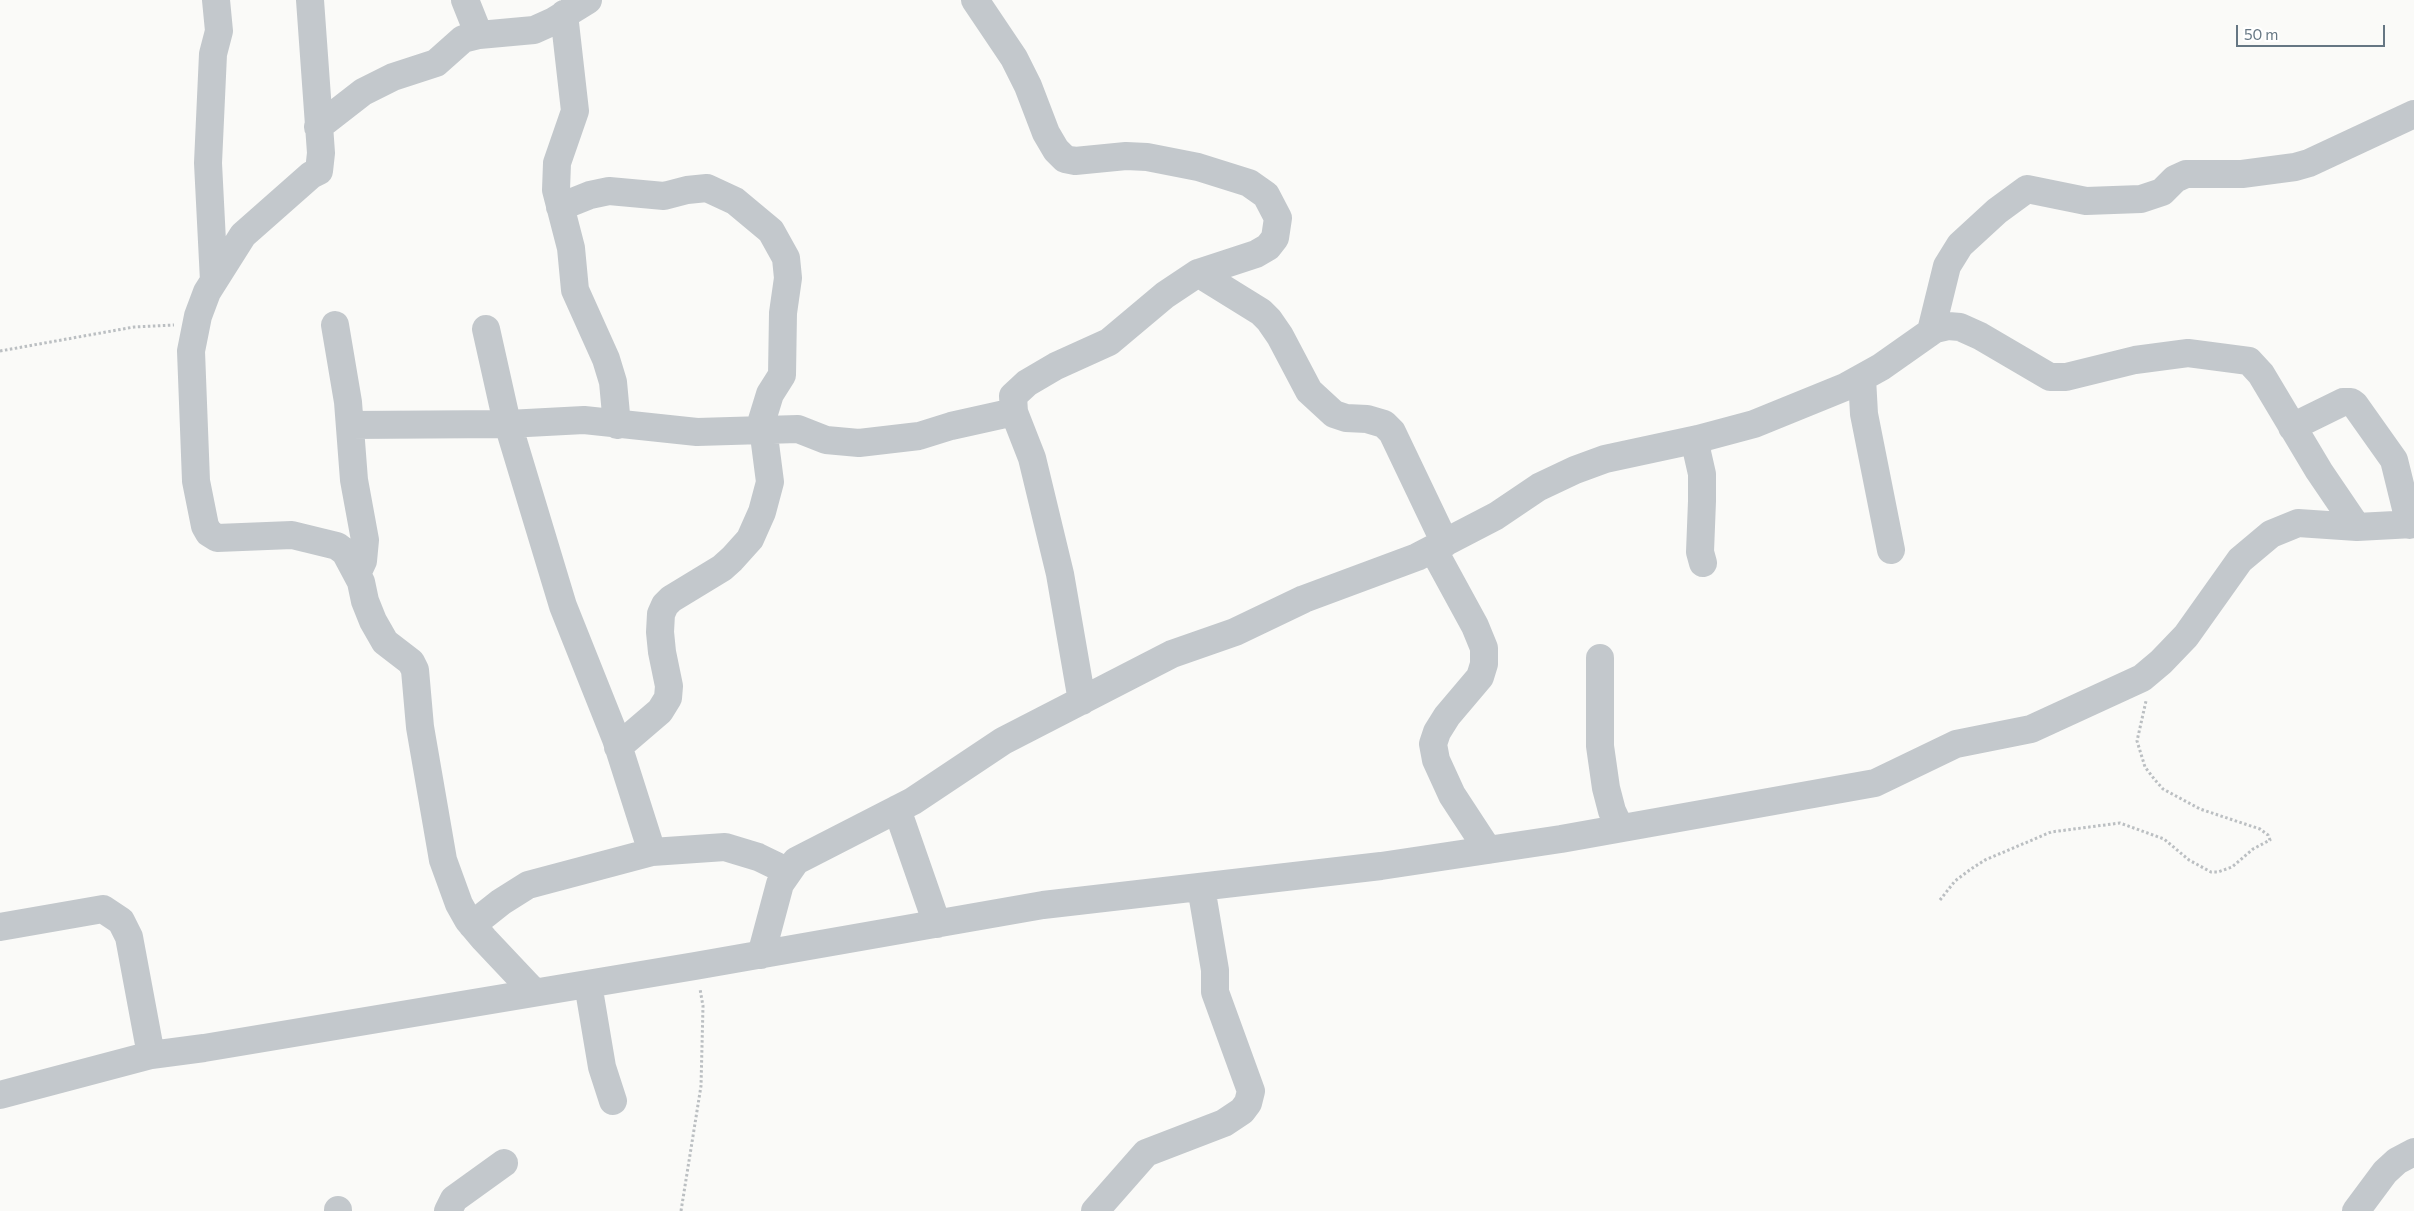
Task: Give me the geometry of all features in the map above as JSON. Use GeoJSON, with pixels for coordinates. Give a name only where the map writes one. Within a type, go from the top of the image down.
{"type":"FeatureCollection","features":[{"type":"Feature","properties":{"kind":"street"},"geometry":{"type":"LineString","coordinates":[[214,281],[208,163],[213,54],[219,31],[216,0]]}},
{"type":"Feature","properties":{"kind":"street"},"geometry":{"type":"LineString","coordinates":[[310,0],[321,153],[319,171],[311,174],[243,235],[207,292],[190,351],[196,481],[205,526],[209,534],[217,538],[292,535],[327,543],[345,552],[357,574],[365,601],[381,635],[394,649],[411,662],[415,670],[420,727],[443,860],[459,904],[472,925],[534,992]]}},
{"type":"Feature","properties":{"kind":"street"},"geometry":{"type":"LineString","coordinates":[[465,0],[479,35]]}},
{"type":"Feature","properties":{"kind":"street"},"geometry":{"type":"LineString","coordinates":[[318,127],[363,92],[394,77],[436,63],[463,39],[479,35],[534,30],[588,0]]}},
{"type":"Feature","properties":{"kind":"street"},"geometry":{"type":"LineString","coordinates":[[975,0],[1014,58],[1046,133],[1056,150],[1065,159],[1075,161],[1126,156],[1147,157],[1198,167],[1249,183],[1266,195],[1278,218],[1274,238],[1268,247],[1256,254],[1198,273],[1165,295],[1108,342],[1056,366],[1027,383],[1013,396],[1014,412],[1032,458],[1060,574],[1082,700]]}},
{"type":"Feature","properties":{"kind":"street"},"geometry":{"type":"LineString","coordinates":[[564,14],[575,111],[556,163],[556,190],[571,248],[575,290],[606,359],[612,382],[617,425]]}},
{"type":"Feature","properties":{"kind":"street"},"geometry":{"type":"LineString","coordinates":[[1931,331],[1947,266],[1960,245],[1997,211],[2027,189],[2086,201],[2141,199],[2162,192],[2175,179],[2186,174],[2242,174],[2295,167],[2414,114]]}},
{"type":"Feature","properties":{"kind":"street"},"geometry":{"type":"LineString","coordinates":[[560,207],[590,195],[609,191],[664,196],[687,190],[707,188],[735,201],[770,232],[786,258],[788,278],[783,313],[782,375],[766,403],[762,420],[770,482],[762,512],[750,539],[722,568],[671,599],[666,605],[661,614],[660,632],[669,686],[668,698],[660,712],[618,747]]}},
{"type":"Feature","properties":{"kind":"street"},"geometry":{"type":"LineString","coordinates":[[1198,273],[1261,312],[1269,320],[1280,336],[1309,391],[1334,414],[1346,418],[1367,418],[1384,424],[1392,432],[1484,648],[1484,664],[1480,677],[1448,716],[1437,732],[1433,744],[1436,760],[1452,795],[1488,850]]}},
{"type":"Feature","properties":{"kind":"street"},"geometry":{"type":"LineString","coordinates":[[335,325],[348,402],[354,480],[365,540],[362,561],[357,574]]}},
{"type":"Feature","properties":{"kind":"street"},"geometry":{"type":"LineString","coordinates":[[760,955],[780,884],[787,872],[806,854],[897,809],[1003,741],[1172,654],[1235,632],[1304,599],[1417,557],[1496,516],[1539,487],[1575,470],[1605,459],[1698,439],[1754,424],[1845,387],[1881,367],[1931,331],[1948,326],[1960,327],[1980,336],[2050,377],[2066,377],[2135,360],[2188,353],[2249,361],[2261,374],[2319,471],[2357,527]]}},
{"type":"Feature","properties":{"kind":"street"},"geometry":{"type":"LineString","coordinates":[[486,330],[508,424],[563,606],[618,747],[652,852]]}},
{"type":"Feature","properties":{"kind":"street"},"geometry":{"type":"LineString","coordinates":[[1862,378],[1864,414],[1890,550]]}},
{"type":"Feature","properties":{"kind":"street"},"geometry":{"type":"LineString","coordinates":[[0,1095],[151,1055],[204,1048],[588,984],[1043,905],[1381,866],[1620,828],[1875,783],[1956,744],[2031,729],[2142,678],[2162,662],[2186,636],[2240,560],[2271,534],[2298,523],[2357,527],[2412,525],[2394,460],[2351,402],[2343,402],[2292,427]]}},
{"type":"Feature","properties":{"kind":"street"},"geometry":{"type":"LineString","coordinates":[[350,425],[508,424],[584,420],[697,432],[798,429],[826,440],[859,443],[919,436],[1014,412]]}},
{"type":"Feature","properties":{"kind":"street"},"geometry":{"type":"LineString","coordinates":[[1698,439],[1697,452],[1702,492],[1700,552],[1703,563]]}},
{"type":"Feature","properties":{"kind":"street"},"geometry":{"type":"LineString","coordinates":[[1600,658],[1600,746],[1606,788],[1612,811],[1620,828]]}},
{"type":"Feature","properties":{"kind":"street"},"geometry":{"type":"LineString","coordinates":[[897,809],[937,924]]}},
{"type":"Feature","properties":{"kind":"street"},"geometry":{"type":"LineString","coordinates":[[472,925],[501,902],[528,885],[652,852],[725,848],[758,857],[787,872]]}},
{"type":"Feature","properties":{"kind":"street"},"geometry":{"type":"LineString","coordinates":[[1094,1211],[1146,1153],[1224,1124],[1242,1111],[1248,1104],[1251,1091],[1215,992],[1216,970],[1201,887]]}},
{"type":"Feature","properties":{"kind":"street"},"geometry":{"type":"LineString","coordinates":[[0,926],[103,909],[121,921],[129,937],[151,1055]]}},
{"type":"Feature","properties":{"kind":"street"},"geometry":{"type":"LineString","coordinates":[[588,984],[602,1068],[613,1101]]}},
{"type":"Feature","properties":{"kind":"street"},"geometry":{"type":"LineString","coordinates":[[2356,1211],[2385,1172],[2397,1161],[2414,1152]]}},
{"type":"Feature","properties":{"kind":"street"},"geometry":{"type":"LineString","coordinates":[[448,1211],[454,1199],[504,1163]]}},
{"type":"Feature","properties":{"kind":"path"},"geometry":{"type":"LineString","coordinates":[[0,351],[134,327],[166,324],[196,328]]}},
{"type":"Feature","properties":{"kind":"path"},"geometry":{"type":"LineString","coordinates":[[1940,900],[1955,880],[1971,868],[1985,860],[2051,832],[2120,823],[2164,839],[2189,860],[2211,872],[2218,872],[2232,867],[2253,849],[2270,840],[2268,835],[2260,830],[2200,809],[2163,789],[2155,780],[2145,766],[2137,741],[2146,695],[2142,678]]}},
{"type":"Feature","properties":{"kind":"path"},"geometry":{"type":"LineString","coordinates":[[681,1211],[701,1086],[703,1057],[703,1006],[695,966]]}}]}
